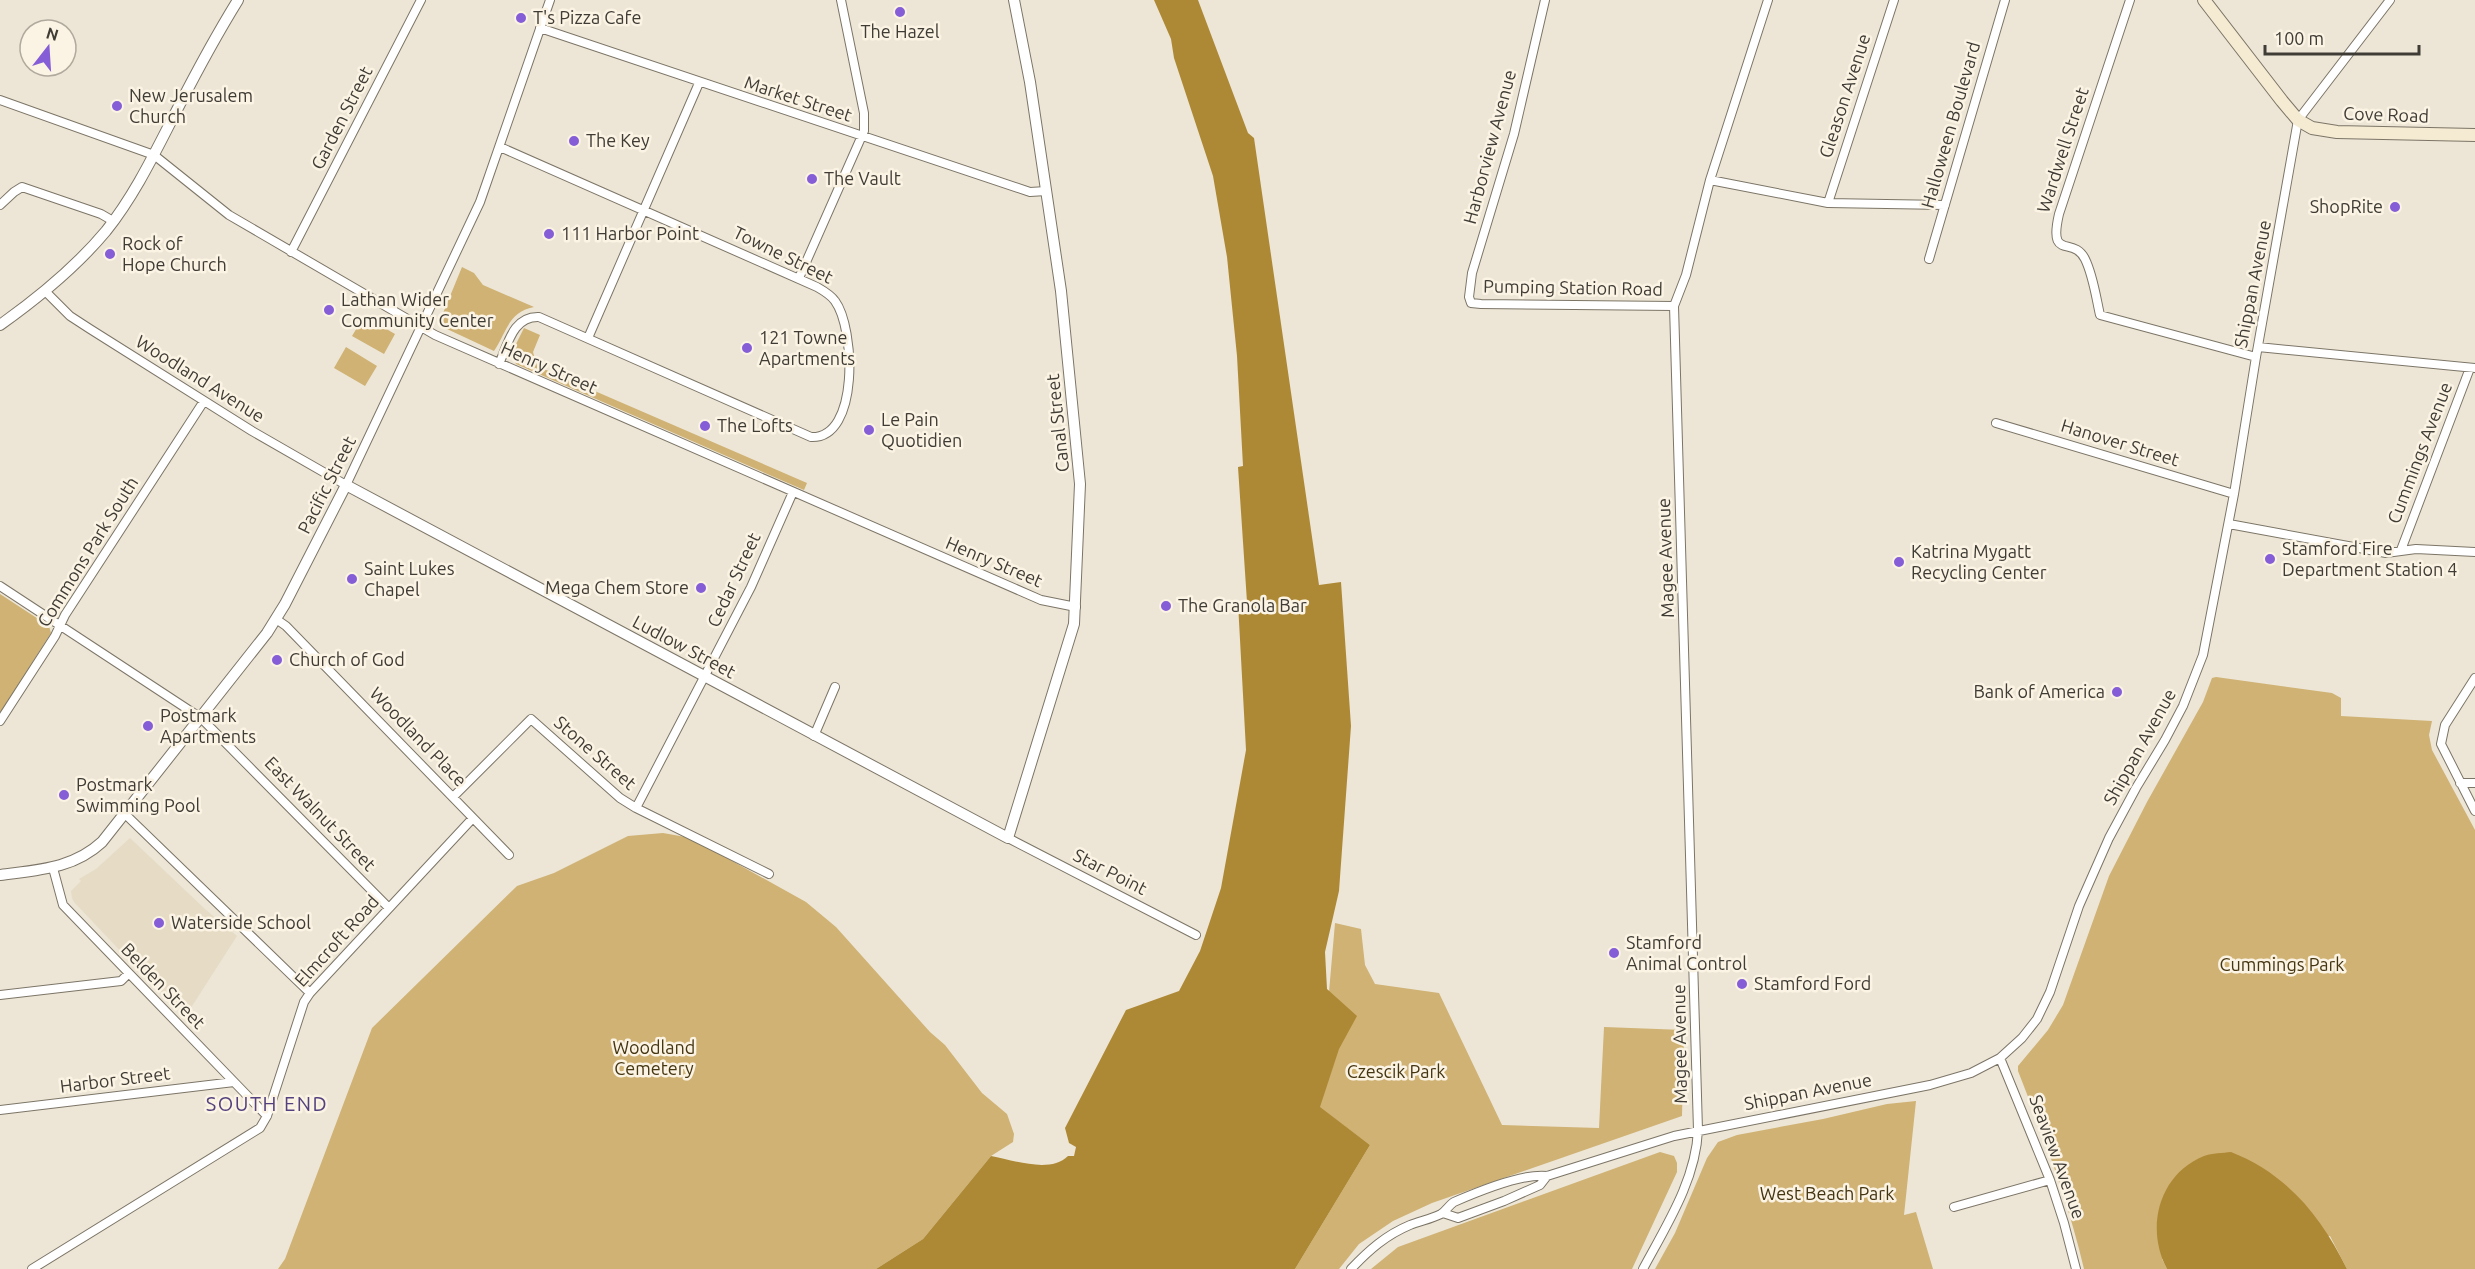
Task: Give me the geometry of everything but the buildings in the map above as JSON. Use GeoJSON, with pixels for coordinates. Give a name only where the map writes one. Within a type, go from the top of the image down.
{"type":"FeatureCollection","features":[{"type":"Feature","properties":{"kind":"main road"},"geometry":{"type":"LineString","coordinates":[[2204,0],[2298,120]]}},
{"type":"Feature","properties":{"kind":"main road","name":"Cove Road"},"geometry":{"type":"LineString","coordinates":[[2298,120],[2312,128],[2337,132],[2475,135]]}},
{"type":"Feature","properties":{"kind":"street"},"geometry":{"type":"LineString","coordinates":[[0,325],[45,291],[90,248],[113,221],[146,171],[194,75],[238,0]]}},
{"type":"Feature","properties":{"kind":"street","name":"Garden Street"},"geometry":{"type":"LineString","coordinates":[[291,252],[421,0]]}},
{"type":"Feature","properties":{"kind":"street","name":"Pacific Street"},"geometry":{"type":"LineString","coordinates":[[0,875],[66,864],[87,855],[102,842],[276,619],[346,485],[480,202],[550,0]]}},
{"type":"Feature","properties":{"kind":"street"},"geometry":{"type":"LineString","coordinates":[[799,278],[862,138],[864,113],[841,0]]}},
{"type":"Feature","properties":{"kind":"street","name":"Canal Street"},"geometry":{"type":"LineString","coordinates":[[1008,838],[1073,630],[1076,607],[1079,461],[1061,291],[1030,82],[1014,0]]}},
{"type":"Feature","properties":{"kind":"street","name":"Harborview Avenue"},"geometry":{"type":"LineString","coordinates":[[1471,303],[1469,297],[1472,273],[1514,134],[1545,0]]}},
{"type":"Feature","properties":{"kind":"street","name":"Magee Avenue"},"geometry":{"type":"LineString","coordinates":[[1698,1130],[1674,306],[1686,275],[1710,180],[1768,0]]}},
{"type":"Feature","properties":{"kind":"street","name":"Gleason Avenue"},"geometry":{"type":"LineString","coordinates":[[1828,203],[1894,0]]}},
{"type":"Feature","properties":{"kind":"street","name":"Halloween Boulevard"},"geometry":{"type":"LineString","coordinates":[[1929,259],[2005,0]]}},
{"type":"Feature","properties":{"kind":"street","name":"Wardwell Street"},"geometry":{"type":"LineString","coordinates":[[2130,0],[2059,214],[2055,232],[2056,240],[2063,246],[2077,250],[2085,258],[2100,315],[2256,357]]}},
{"type":"Feature","properties":{"kind":"street","name":"Shippan Avenue"},"geometry":{"type":"LineString","coordinates":[[1547,1176],[1698,1130],[1930,1085],[1971,1073],[2000,1058],[2029,1030],[2044,1007],[2079,906],[2109,838],[2166,740],[2196,677],[2208,637],[2298,120],[2390,0]]}},
{"type":"Feature","properties":{"kind":"street","name":"Market Street"},"geometry":{"type":"LineString","coordinates":[[540,28],[862,138],[1030,192],[1046,191]]}},
{"type":"Feature","properties":{"kind":"street"},"geometry":{"type":"LineString","coordinates":[[588,338],[699,83]]}},
{"type":"Feature","properties":{"kind":"street","name":"Henry Street"},"geometry":{"type":"LineString","coordinates":[[0,100],[154,155],[229,215],[422,328],[499,364],[1041,600],[1076,607]]}},
{"type":"Feature","properties":{"kind":"street","name":"Towne Street"},"geometry":{"type":"LineString","coordinates":[[499,364],[517,324],[532,317],[547,319],[801,432],[820,437],[829,433],[835,425],[848,395],[850,374],[844,323],[835,301],[817,286],[500,147]]}},
{"type":"Feature","properties":{"kind":"street"},"geometry":{"type":"LineString","coordinates":[[1710,180],[1828,203],[1945,205]]}},
{"type":"Feature","properties":{"kind":"street"},"geometry":{"type":"LineString","coordinates":[[0,205],[22,188],[101,214],[113,221]]}},
{"type":"Feature","properties":{"kind":"street","name":"Woodland Avenue"},"geometry":{"type":"LineString","coordinates":[[45,291],[69,316],[204,401],[346,485]]}},
{"type":"Feature","properties":{"kind":"street","name":"Pumping Station Road"},"geometry":{"type":"LineString","coordinates":[[1471,303],[1674,306]]}},
{"type":"Feature","properties":{"kind":"street"},"geometry":{"type":"LineString","coordinates":[[2258,347],[2473,368]]}},
{"type":"Feature","properties":{"kind":"street","name":"Cummings Avenue"},"geometry":{"type":"LineString","coordinates":[[2401,550],[2473,368]]}},
{"type":"Feature","properties":{"kind":"street","name":"Commons Park South"},"geometry":{"type":"LineString","coordinates":[[0,721],[204,401]]}},
{"type":"Feature","properties":{"kind":"street","name":"Hanover Street"},"geometry":{"type":"LineString","coordinates":[[1996,423],[2234,494]]}},
{"type":"Feature","properties":{"kind":"street","name":"Ludlow Street"},"geometry":{"type":"LineString","coordinates":[[346,485],[1008,838]]}},
{"type":"Feature","properties":{"kind":"street","name":"Cedar Street"},"geometry":{"type":"LineString","coordinates":[[636,808],[752,587],[793,492]]}},
{"type":"Feature","properties":{"kind":"street"},"geometry":{"type":"LineString","coordinates":[[2229,524],[2386,553],[2416,549],[2475,552]]}},
{"type":"Feature","properties":{"kind":"street","name":"East Walnut Street"},"geometry":{"type":"LineString","coordinates":[[0,586],[201,718],[389,908]]}},
{"type":"Feature","properties":{"kind":"street","name":"Woodland Place"},"geometry":{"type":"LineString","coordinates":[[276,619],[286,626],[340,680],[508,855]]}},
{"type":"Feature","properties":{"kind":"street"},"geometry":{"type":"LineString","coordinates":[[2475,678],[2445,725],[2440,737],[2442,748],[2475,811]]}},
{"type":"Feature","properties":{"kind":"street"},"geometry":{"type":"LineString","coordinates":[[814,735],[835,687]]}},
{"type":"Feature","properties":{"kind":"street","name":"Stone Street"},"geometry":{"type":"LineString","coordinates":[[453,797],[531,720],[620,798],[769,874]]}},
{"type":"Feature","properties":{"kind":"street"},"geometry":{"type":"LineString","coordinates":[[2460,783],[2475,783]]}},
{"type":"Feature","properties":{"kind":"street"},"geometry":{"type":"LineString","coordinates":[[125,814],[310,993]]}},
{"type":"Feature","properties":{"kind":"street","name":"Elmcroft Road"},"geometry":{"type":"LineString","coordinates":[[32,1269],[260,1128],[267,1116],[304,1002],[310,993],[472,819]]}},
{"type":"Feature","properties":{"kind":"street","name":"Star Point"},"geometry":{"type":"LineString","coordinates":[[1008,838],[1196,934]]}},
{"type":"Feature","properties":{"kind":"street","name":"Belden Street"},"geometry":{"type":"LineString","coordinates":[[53,867],[63,906],[267,1116]]}},
{"type":"Feature","properties":{"kind":"street"},"geometry":{"type":"LineString","coordinates":[[0,995],[121,981],[128,974]]}},
{"type":"Feature","properties":{"kind":"street","name":"Seaview Avenue"},"geometry":{"type":"LineString","coordinates":[[2000,1058],[2050,1180],[2076,1269]]}},
{"type":"Feature","properties":{"kind":"street","name":"Harbor Street"},"geometry":{"type":"LineString","coordinates":[[0,1110],[234,1082]]}},
{"type":"Feature","properties":{"kind":"street"},"geometry":{"type":"LineString","coordinates":[[1643,1269],[1682,1192],[1695,1155],[1698,1130]]}},
{"type":"Feature","properties":{"kind":"street"},"geometry":{"type":"LineString","coordinates":[[1351,1269],[1373,1246],[1411,1225],[1443,1213],[1451,1203],[1536,1174],[1547,1176],[1540,1185],[1458,1218],[1443,1213]]}},
{"type":"Feature","properties":{"kind":"street"},"geometry":{"type":"LineString","coordinates":[[1954,1206],[2050,1180]]}},
{"type":"Feature","properties":{"kind":"shaded area"},"geometry":{"type":"Polygon","coordinates":[[[1154,0],[1198,0],[1248,133],[1254,138],[1319,585],[1341,582],[1351,726],[1339,891],[1325,952],[1327,989],[1357,1016],[1339,1049],[1320,1107],[1370,1145],[1295,1269],[876,1269],[923,1239],[991,1156],[1020,1163],[1042,1165],[1074,1156],[1076,1147],[1069,1143],[1065,1128],[1126,1010],[1179,991],[1200,951],[1221,888],[1246,750],[1238,603],[1247,602],[1238,467],[1243,466],[1237,356],[1227,257],[1213,176],[1174,58],[1171,39],[1154,0]]]}},
{"type":"Feature","properties":{"kind":"shaded area","name":"Waterside School"},"geometry":{"type":"Polygon","coordinates":[[[130,838],[237,936],[185,1017],[72,898],[71,891],[81,881],[79,879],[96,869],[130,838]]]}},
{"type":"Feature","properties":{"kind":"shaded area"},"geometry":{"type":"Polygon","coordinates":[[[2231,1152],[2269,1172],[2300,1199],[2326,1231],[2347,1269],[2167,1269],[2160,1253],[2157,1220],[2160,1204],[2167,1189],[2176,1175],[2189,1164],[2207,1155],[2231,1152]]]}},
{"type":"Feature","properties":{"kind":"green space"},"geometry":{"type":"Polygon","coordinates":[[[462,267],[474,273],[483,285],[534,307],[513,318],[494,351],[439,323],[462,267]]]}},
{"type":"Feature","properties":{"kind":"green space"},"geometry":{"type":"Polygon","coordinates":[[[364,316],[395,334],[384,354],[352,336],[364,316]]]}},
{"type":"Feature","properties":{"kind":"green space"},"geometry":{"type":"Polygon","coordinates":[[[524,328],[540,335],[533,352],[537,366],[807,483],[804,490],[516,364],[511,354],[524,328]]]}},
{"type":"Feature","properties":{"kind":"green space"},"geometry":{"type":"Polygon","coordinates":[[[346,347],[377,366],[365,386],[334,368],[346,347]]]}},
{"type":"Feature","properties":{"kind":"green space"},"geometry":{"type":"Polygon","coordinates":[[[0,594],[49,626],[51,633],[0,713],[0,594]]]}},
{"type":"Feature","properties":{"kind":"green space","name":"Cummings Park"},"geometry":{"type":"Polygon","coordinates":[[[2212,678],[2332,693],[2341,698],[2341,716],[2432,721],[2429,735],[2432,750],[2475,830],[2475,1269],[2347,1269],[2330,1236],[2162,1259],[2167,1269],[2084,1269],[2063,1194],[2018,1066],[2048,1030],[2063,1005],[2109,876],[2203,702],[2212,678]]]}},
{"type":"Feature","properties":{"kind":"green space","name":"Woodland Cemetery"},"geometry":{"type":"Polygon","coordinates":[[[663,833],[691,838],[806,902],[836,927],[930,1032],[945,1045],[982,1093],[1007,1114],[1014,1134],[1013,1142],[991,1156],[923,1239],[876,1269],[278,1269],[285,1259],[372,1028],[517,886],[554,873],[628,836],[663,833]]]}},
{"type":"Feature","properties":{"kind":"green space","name":"Czescik Park"},"geometry":{"type":"Polygon","coordinates":[[[1335,923],[1361,929],[1365,965],[1375,984],[1439,993],[1502,1125],[1599,1128],[1604,1027],[1684,1030],[1682,1116],[1432,1203],[1393,1221],[1359,1244],[1339,1269],[1295,1269],[1370,1145],[1319,1107],[1335,923]]]}},
{"type":"Feature","properties":{"kind":"green space","name":"West Beach Park"},"geometry":{"type":"Polygon","coordinates":[[[1916,1101],[1904,1215],[1916,1212],[1933,1269],[1655,1269],[1675,1233],[1707,1158],[1718,1142],[1737,1135],[1887,1104],[1916,1101]]]}},
{"type":"Feature","properties":{"kind":"green space"},"geometry":{"type":"Polygon","coordinates":[[[1660,1152],[1674,1156],[1677,1172],[1632,1269],[1371,1269],[1398,1247],[1660,1152]]]}},
{"type":"Feature","properties":{"kind":"place","name":"The Hazel"},"geometry":{"type":"Point","coordinates":[900,12]}},
{"type":"Feature","properties":{"kind":"place","name":"T's Pizza Cafe"},"geometry":{"type":"Point","coordinates":[521,18]}},
{"type":"Feature","properties":{"kind":"place","name":"New Jerusalem Church"},"geometry":{"type":"Point","coordinates":[117,106]}},
{"type":"Feature","properties":{"kind":"place","name":"The Key"},"geometry":{"type":"Point","coordinates":[574,141]}},
{"type":"Feature","properties":{"kind":"place","name":"The Vault"},"geometry":{"type":"Point","coordinates":[812,179]}},
{"type":"Feature","properties":{"kind":"place","name":"ShopRite"},"geometry":{"type":"Point","coordinates":[2395,207]}},
{"type":"Feature","properties":{"kind":"place","name":"111 Harbor Point"},"geometry":{"type":"Point","coordinates":[549,234]}},
{"type":"Feature","properties":{"kind":"place","name":"Rock of Hope Church"},"geometry":{"type":"Point","coordinates":[110,254]}},
{"type":"Feature","properties":{"kind":"place","name":"Lathan Wider Community Center"},"geometry":{"type":"Point","coordinates":[329,310]}},
{"type":"Feature","properties":{"kind":"place","name":"121 Towne Apartments"},"geometry":{"type":"Point","coordinates":[747,348]}},
{"type":"Feature","properties":{"kind":"place","name":"The Lofts"},"geometry":{"type":"Point","coordinates":[705,426]}},
{"type":"Feature","properties":{"kind":"place","name":"Le Pain Quotidien"},"geometry":{"type":"Point","coordinates":[869,430]}},
{"type":"Feature","properties":{"kind":"place","name":"Stamford Fire Department Station 4"},"geometry":{"type":"Point","coordinates":[2270,559]}},
{"type":"Feature","properties":{"kind":"place","name":"Katrina Mygatt Recycling Center"},"geometry":{"type":"Point","coordinates":[1899,562]}},
{"type":"Feature","properties":{"kind":"place","name":"Saint Lukes Chapel"},"geometry":{"type":"Point","coordinates":[352,579]}},
{"type":"Feature","properties":{"kind":"place","name":"Mega Chem Store"},"geometry":{"type":"Point","coordinates":[701,588]}},
{"type":"Feature","properties":{"kind":"place","name":"The Granola Bar"},"geometry":{"type":"Point","coordinates":[1166,606]}},
{"type":"Feature","properties":{"kind":"place","name":"Church of God"},"geometry":{"type":"Point","coordinates":[277,660]}},
{"type":"Feature","properties":{"kind":"place","name":"Bank of America"},"geometry":{"type":"Point","coordinates":[2117,692]}},
{"type":"Feature","properties":{"kind":"place","name":"Postmark Apartments"},"geometry":{"type":"Point","coordinates":[148,726]}},
{"type":"Feature","properties":{"kind":"place","name":"Postmark Swimming Pool"},"geometry":{"type":"Point","coordinates":[64,795]}},
{"type":"Feature","properties":{"kind":"place","name":"Waterside School"},"geometry":{"type":"Point","coordinates":[159,923]}},
{"type":"Feature","properties":{"kind":"place","name":"Stamford Animal Control"},"geometry":{"type":"Point","coordinates":[1614,953]}},
{"type":"Feature","properties":{"kind":"place","name":"Stamford Ford"},"geometry":{"type":"Point","coordinates":[1742,984]}},
{"type":"Feature","properties":{"kind":"district","name":"SOUTH END"},"geometry":{"type":"Point","coordinates":[267,1104]}}]}
